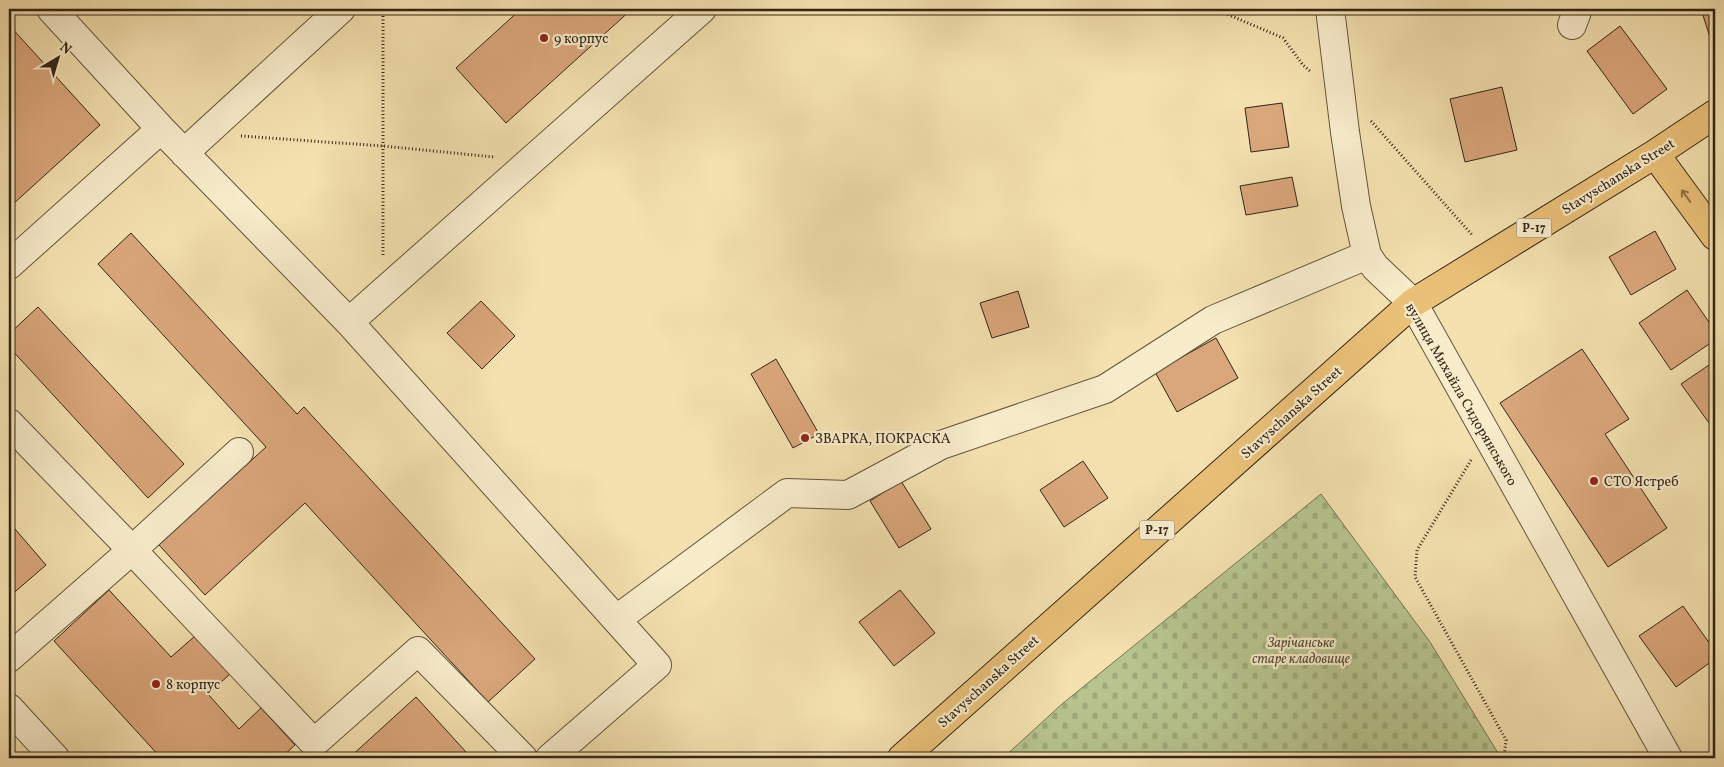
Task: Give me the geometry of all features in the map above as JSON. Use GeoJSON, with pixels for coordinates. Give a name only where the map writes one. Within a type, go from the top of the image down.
{"type":"FeatureCollection","features":[{"type":"Feature","properties":{"kind":"main road","name":"Stavyschanska Street"},"geometry":{"type":"LineString","coordinates":[[902,758],[1413,303],[1655,154],[1715,114]]}},
{"type":"Feature","properties":{"kind":"main road"},"geometry":{"type":"LineString","coordinates":[[1655,154],[1715,236]]}},
{"type":"Feature","properties":{"kind":"street"},"geometry":{"type":"LineString","coordinates":[[51,9],[161,129],[349,322],[657,665],[550,758]]}},
{"type":"Feature","properties":{"kind":"street"},"geometry":{"type":"LineString","coordinates":[[184,153],[341,9]]}},
{"type":"Feature","properties":{"kind":"street"},"geometry":{"type":"LineString","coordinates":[[349,322],[702,9]]}},
{"type":"Feature","properties":{"kind":"street","name":"вулиця Михайла Сидорянського"},"geometry":{"type":"LineString","coordinates":[[1330,9],[1346,141],[1356,206],[1367,255],[1375,267],[1413,303],[1668,758]]}},
{"type":"Feature","properties":{"kind":"street"},"geometry":{"type":"LineString","coordinates":[[9,265],[161,129]]}},
{"type":"Feature","properties":{"kind":"street"},"geometry":{"type":"LineString","coordinates":[[617,619],[787,493],[848,495],[941,445],[1105,389],[1213,320],[1367,255]]}},
{"type":"Feature","properties":{"kind":"street"},"geometry":{"type":"LineString","coordinates":[[9,423],[314,743],[418,651],[523,758]]}},
{"type":"Feature","properties":{"kind":"street"},"geometry":{"type":"LineString","coordinates":[[9,658],[132,550],[239,452]]}},
{"type":"Feature","properties":{"kind":"street"},"geometry":{"type":"LineString","coordinates":[[9,708],[55,758]]}},
{"type":"Feature","properties":{"kind":"path"},"geometry":{"type":"LineString","coordinates":[[382,9],[383,293]]}},
{"type":"Feature","properties":{"kind":"path"},"geometry":{"type":"LineString","coordinates":[[206,134],[383,146],[500,158]]}},
{"type":"Feature","properties":{"kind":"path"},"geometry":{"type":"LineString","coordinates":[[1486,434],[1417,550],[1415,576],[1506,740],[1504,758]]}},
{"type":"Feature","properties":{"kind":"green space","name":"Зарічанське старе кладовище"},"geometry":{"type":"Polygon","coordinates":[[[1321,494],[1430,642],[1501,758],[1003,758],[1062,704],[1321,494]]]}},
{"type":"Feature","properties":{"kind":"building","name":"9 корпус"},"geometry":{"type":"Polygon","coordinates":[[[521,9],[632,9],[506,123],[456,68],[521,9]]]}},
{"type":"Feature","properties":{"kind":"building"},"geometry":{"type":"Polygon","coordinates":[[[1701,9],[1715,9],[1715,53],[1701,9]]]}},
{"type":"Feature","properties":{"kind":"building"},"geometry":{"type":"Polygon","coordinates":[[[9,25],[100,125],[12,205],[9,201],[9,141],[12,138],[9,135],[9,25]]]}},
{"type":"Feature","properties":{"kind":"building"},"geometry":{"type":"Polygon","coordinates":[[[1620,26],[1667,89],[1633,114],[1587,51],[1620,26]]]}},
{"type":"Feature","properties":{"kind":"building"},"geometry":{"type":"Polygon","coordinates":[[[1502,87],[1517,150],[1465,162],[1450,99],[1502,87]]]}},
{"type":"Feature","properties":{"kind":"building"},"geometry":{"type":"Polygon","coordinates":[[[1282,103],[1289,147],[1251,152],[1245,108],[1282,103]]]}},
{"type":"Feature","properties":{"kind":"building"},"geometry":{"type":"Polygon","coordinates":[[[1292,177],[1298,206],[1246,215],[1240,186],[1292,177]]]}},
{"type":"Feature","properties":{"kind":"building"},"geometry":{"type":"Polygon","coordinates":[[[1655,231],[1676,269],[1631,295],[1609,257],[1655,231]]]}},
{"type":"Feature","properties":{"kind":"building"},"geometry":{"type":"Polygon","coordinates":[[[131,233],[297,414],[304,407],[535,659],[488,702],[305,503],[205,595],[159,545],[266,447],[98,264],[131,233]]]}},
{"type":"Feature","properties":{"kind":"building"},"geometry":{"type":"Polygon","coordinates":[[[1687,290],[1715,331],[1715,340],[1671,370],[1639,323],[1687,290]]]}},
{"type":"Feature","properties":{"kind":"building"},"geometry":{"type":"Polygon","coordinates":[[[1018,291],[1029,327],[992,338],[980,303],[1018,291]]]}},
{"type":"Feature","properties":{"kind":"building"},"geometry":{"type":"Polygon","coordinates":[[[481,301],[515,336],[482,369],[447,333],[481,301]]]}},
{"type":"Feature","properties":{"kind":"building"},"geometry":{"type":"Polygon","coordinates":[[[38,307],[184,464],[148,498],[9,347],[9,334],[38,307]]]}},
{"type":"Feature","properties":{"kind":"building"},"geometry":{"type":"Polygon","coordinates":[[[1216,338],[1238,378],[1177,412],[1155,372],[1216,338]]]}},
{"type":"Feature","properties":{"kind":"building","name":"СТО Ястреб"},"geometry":{"type":"Polygon","coordinates":[[[1582,349],[1629,419],[1605,434],[1667,528],[1608,567],[1500,403],[1582,349]]]}},
{"type":"Feature","properties":{"kind":"building"},"geometry":{"type":"Polygon","coordinates":[[[776,359],[819,434],[793,448],[751,374],[776,359]]]}},
{"type":"Feature","properties":{"kind":"building"},"geometry":{"type":"Polygon","coordinates":[[[1712,363],[1715,367],[1715,419],[1709,423],[1681,384],[1712,363]]]}},
{"type":"Feature","properties":{"kind":"building"},"geometry":{"type":"Polygon","coordinates":[[[1083,461],[1108,498],[1064,527],[1040,490],[1083,461]]]}},
{"type":"Feature","properties":{"kind":"building"},"geometry":{"type":"Polygon","coordinates":[[[901,481],[931,529],[899,548],[870,501],[901,481]]]}},
{"type":"Feature","properties":{"kind":"building"},"geometry":{"type":"Polygon","coordinates":[[[9,522],[46,565],[9,597],[9,522]]]}},
{"type":"Feature","properties":{"kind":"building","name":"8 корпус"},"geometry":{"type":"Polygon","coordinates":[[[109,590],[171,657],[195,636],[230,674],[208,694],[239,729],[261,708],[295,745],[281,758],[161,758],[54,641],[109,590]]]}},
{"type":"Feature","properties":{"kind":"building"},"geometry":{"type":"Polygon","coordinates":[[[900,590],[935,633],[894,666],[859,622],[900,590]]]}},
{"type":"Feature","properties":{"kind":"building"},"geometry":{"type":"Polygon","coordinates":[[[1683,606],[1715,651],[1715,659],[1676,687],[1639,636],[1683,606]]]}},
{"type":"Feature","properties":{"kind":"building"},"geometry":{"type":"Polygon","coordinates":[[[416,697],[466,752],[459,758],[349,758],[416,697]]]}},
{"type":"Feature","properties":{"kind":"place","name":"9 корпус"},"geometry":{"type":"Point","coordinates":[544,38]}},
{"type":"Feature","properties":{"kind":"place","name":"ЗВАРКА, ПОКРАСКА"},"geometry":{"type":"Point","coordinates":[805,438]}},
{"type":"Feature","properties":{"kind":"place","name":"СТО Ястреб"},"geometry":{"type":"Point","coordinates":[1594,481]}},
{"type":"Feature","properties":{"kind":"place","name":"8 корпус"},"geometry":{"type":"Point","coordinates":[156,684]}}]}
